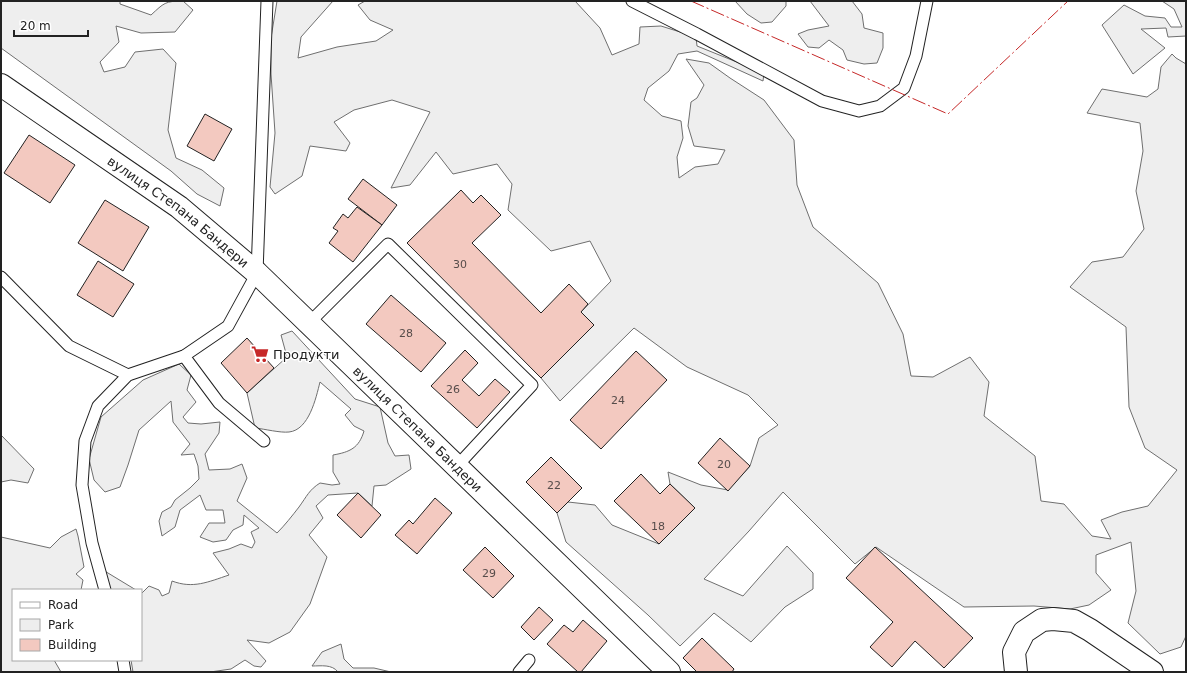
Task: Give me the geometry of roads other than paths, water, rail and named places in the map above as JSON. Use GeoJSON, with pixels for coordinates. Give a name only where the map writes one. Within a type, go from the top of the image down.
{"type":"FeatureCollection","features":[{"type":"Feature","properties":{"kind":"main road","name":"вулиця Степана Бандери"},"geometry":{"type":"LineString","coordinates":[[1,85],[180,207],[257,273],[670,672]]}},
{"type":"Feature","properties":{"kind":"main road"},"geometry":{"type":"LineString","coordinates":[[1016,672],[1014,652],[1024,632],[1042,620],[1054,619],[1074,621],[1152,672]]}},
{"type":"Feature","properties":{"kind":"lane"},"geometry":{"type":"LineString","coordinates":[[105,589],[92,543],[82,485],[85,441],[98,406],[128,375],[184,356],[228,326],[257,273],[267,1]]}},
{"type":"Feature","properties":{"kind":"lane"},"geometry":{"type":"LineString","coordinates":[[632,1],[822,101],[860,111],[880,106],[904,88],[916,56],[927,1]]}},
{"type":"Feature","properties":{"kind":"lane"},"geometry":{"type":"LineString","coordinates":[[309,323],[388,244],[532,385],[457,466]]}},
{"type":"Feature","properties":{"kind":"lane"},"geometry":{"type":"LineString","coordinates":[[1,277],[69,346],[128,375]]}},
{"type":"Feature","properties":{"kind":"lane"},"geometry":{"type":"LineString","coordinates":[[184,356],[219,403],[264,441]]}},
{"type":"Feature","properties":{"kind":"lane"},"geometry":{"type":"LineString","coordinates":[[518,672],[529,660]]}},
{"type":"Feature","properties":{"kind":"lane"},"geometry":{"type":"LineString","coordinates":[[123,661],[125,672]]}},
{"type":"Feature","properties":{"kind":"place","name":"Продукти"},"geometry":{"type":"Point","coordinates":[260,354]}}]}
